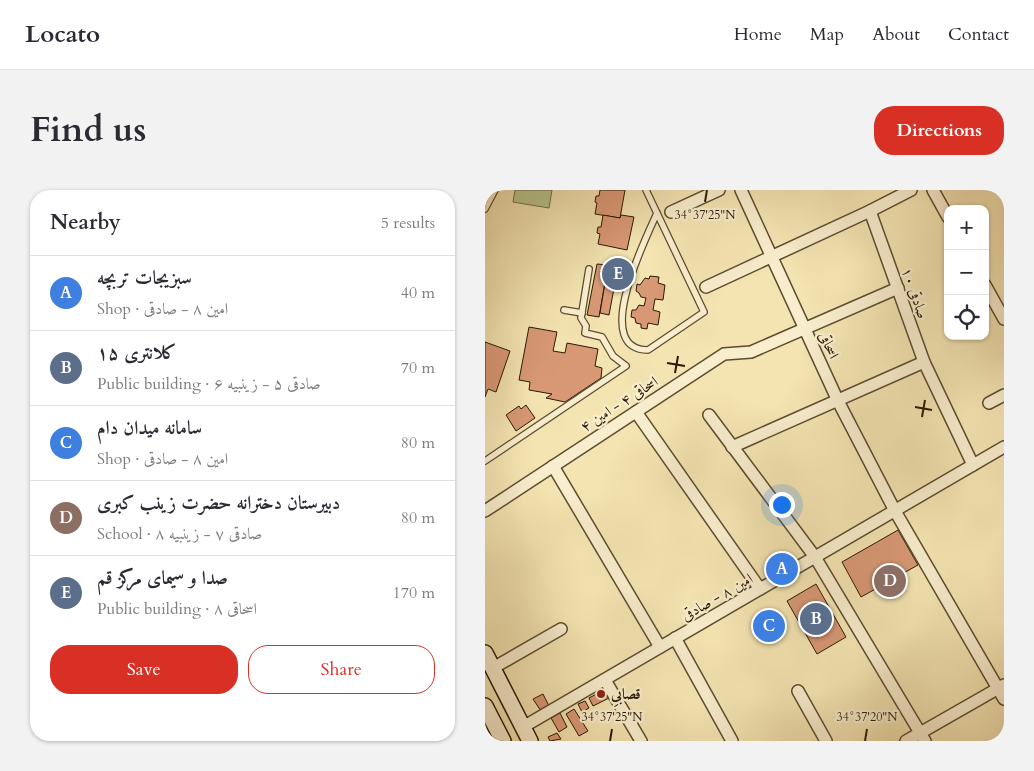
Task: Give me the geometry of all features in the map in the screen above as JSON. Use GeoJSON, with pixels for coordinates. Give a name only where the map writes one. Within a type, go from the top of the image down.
{"type":"FeatureCollection","features":[{"type":"Feature","properties":{"kind":"main road"},"geometry":{"type":"LineString","coordinates":[[485,653],[530,741]]}},
{"type":"Feature","properties":{"kind":"main road"},"geometry":{"type":"LineString","coordinates":[[485,706],[502,740],[523,727]]}},
{"type":"Feature","properties":{"kind":"street"},"geometry":{"type":"LineString","coordinates":[[671,212],[719,190]]}},
{"type":"Feature","properties":{"kind":"street","name":"اسحاقی"},"geometry":{"type":"LineString","coordinates":[[741,190],[838,400],[895,510],[1001,687],[1004,699]]}},
{"type":"Feature","properties":{"kind":"street"},"geometry":{"type":"LineString","coordinates":[[707,287],[911,190]]}},
{"type":"Feature","properties":{"kind":"street"},"geometry":{"type":"LineString","coordinates":[[933,190],[944,210]]}},
{"type":"Feature","properties":{"kind":"street","name":"صادقی ۱۰"},"geometry":{"type":"LineString","coordinates":[[870,211],[923,362],[973,465]]}},
{"type":"Feature","properties":{"kind":"street","name":"اسحاقی ۴ - امین ۴"},"geometry":{"type":"LineString","coordinates":[[485,511],[724,354],[751,352],[898,288]]}},
{"type":"Feature","properties":{"kind":"street"},"geometry":{"type":"LineString","coordinates":[[989,292],[1004,319]]}},
{"type":"Feature","properties":{"kind":"street"},"geometry":{"type":"LineString","coordinates":[[732,447],[923,362]]}},
{"type":"Feature","properties":{"kind":"street"},"geometry":{"type":"LineString","coordinates":[[989,403],[1004,395]]}},
{"type":"Feature","properties":{"kind":"street"},"geometry":{"type":"LineString","coordinates":[[636,412],[760,589]]}},
{"type":"Feature","properties":{"kind":"street"},"geometry":{"type":"LineString","coordinates":[[709,415],[815,557],[923,737]]}},
{"type":"Feature","properties":{"kind":"street","name":"امین ۸ - صادقی"},"geometry":{"type":"LineString","coordinates":[[523,727],[1004,447]]}},
{"type":"Feature","properties":{"kind":"street"},"geometry":{"type":"LineString","coordinates":[[553,466],[660,647]]}},
{"type":"Feature","properties":{"kind":"street"},"geometry":{"type":"LineString","coordinates":[[493,668],[561,629]]}},
{"type":"Feature","properties":{"kind":"street"},"geometry":{"type":"LineString","coordinates":[[675,638],[732,741]]}},
{"type":"Feature","properties":{"kind":"street"},"geometry":{"type":"LineString","coordinates":[[605,680],[641,741]]}},
{"type":"Feature","properties":{"kind":"street"},"geometry":{"type":"LineString","coordinates":[[906,741],[923,737],[1001,687]]}},
{"type":"Feature","properties":{"kind":"street"},"geometry":{"type":"LineString","coordinates":[[798,691],[826,741]]}},
{"type":"Feature","properties":{"kind":"lane"},"geometry":{"type":"LineString","coordinates":[[485,209],[495,190]]}},
{"type":"Feature","properties":{"kind":"lane"},"geometry":{"type":"LineString","coordinates":[[646,190],[705,312],[648,350],[640,350],[626,338],[622,326],[622,310],[633,270],[657,213]]}},
{"type":"Feature","properties":{"kind":"lane"},"geometry":{"type":"LineString","coordinates":[[485,461],[626,366],[613,356],[601,337],[585,333],[586,326],[581,318],[589,269]]}},
{"type":"Feature","properties":{"kind":"lane"},"geometry":{"type":"LineString","coordinates":[[695,292],[707,287]]}},
{"type":"Feature","properties":{"kind":"lane"},"geometry":{"type":"LineString","coordinates":[[564,310],[582,313]]}},
{"type":"Feature","properties":{"kind":"green space"},"geometry":{"type":"Polygon","coordinates":[[[515,190],[552,190],[549,208],[513,202],[515,190]]]}},
{"type":"Feature","properties":{"kind":"building"},"geometry":{"type":"Polygon","coordinates":[[[600,190],[625,190],[620,218],[595,214],[596,196],[599,196],[600,190]]]}},
{"type":"Feature","properties":{"kind":"building"},"geometry":{"type":"Polygon","coordinates":[[[603,215],[620,218],[621,215],[634,217],[627,250],[598,244],[600,234],[597,233],[598,227],[601,227],[603,215]]]}},
{"type":"Feature","properties":{"kind":"building"},"geometry":{"type":"Polygon","coordinates":[[[597,264],[608,265],[599,317],[587,315],[597,264]]]}},
{"type":"Feature","properties":{"kind":"building"},"geometry":{"type":"Polygon","coordinates":[[[608,265],[618,267],[609,315],[600,313],[608,265]]]}},
{"type":"Feature","properties":{"kind":"building"},"geometry":{"type":"Polygon","coordinates":[[[650,276],[659,277],[658,283],[665,285],[663,300],[655,299],[653,310],[660,312],[658,325],[648,323],[647,329],[641,328],[641,324],[636,323],[635,318],[631,317],[632,310],[636,310],[639,305],[644,306],[646,298],[641,297],[636,291],[637,284],[640,285],[645,278],[649,279],[650,276]]]}},
{"type":"Feature","properties":{"kind":"building"},"geometry":{"type":"Polygon","coordinates":[[[529,327],[557,332],[553,351],[565,353],[567,343],[598,349],[595,366],[602,368],[601,378],[565,402],[546,398],[552,394],[529,390],[530,382],[519,380],[529,327]]]}},
{"type":"Feature","properties":{"kind":"building"},"geometry":{"type":"Polygon","coordinates":[[[485,342],[510,351],[496,392],[488,389],[485,397],[485,342]]]}},
{"type":"Feature","properties":{"kind":"building"},"geometry":{"type":"Polygon","coordinates":[[[526,405],[535,418],[516,431],[506,415],[519,406],[521,409],[526,405]]]}},
{"type":"Feature","properties":{"kind":"building"},"geometry":{"type":"Polygon","coordinates":[[[898,530],[918,565],[900,575],[903,580],[882,591],[879,587],[861,597],[842,562],[898,530]]]}},
{"type":"Feature","properties":{"kind":"building"},"geometry":{"type":"Polygon","coordinates":[[[816,584],[846,637],[817,654],[787,601],[816,584]]]}},
{"type":"Feature","properties":{"kind":"building","name":"قصابیِ"},"geometry":{"type":"Polygon","coordinates":[[[604,690],[609,698],[593,706],[589,698],[604,690]]]}},
{"type":"Feature","properties":{"kind":"building"},"geometry":{"type":"Polygon","coordinates":[[[543,694],[549,706],[541,711],[533,699],[543,694]]]}},
{"type":"Feature","properties":{"kind":"building"},"geometry":{"type":"Polygon","coordinates":[[[585,701],[589,708],[582,712],[578,704],[585,701]]]}},
{"type":"Feature","properties":{"kind":"building"},"geometry":{"type":"Polygon","coordinates":[[[574,709],[588,731],[579,736],[566,714],[574,709]]]}},
{"type":"Feature","properties":{"kind":"building"},"geometry":{"type":"Polygon","coordinates":[[[560,713],[567,727],[559,732],[551,718],[560,713]]]}},
{"type":"Feature","properties":{"kind":"building"},"geometry":{"type":"Polygon","coordinates":[[[557,733],[561,739],[550,741],[548,737],[557,733]]]}},
{"type":"Feature","properties":{"kind":"place","name":"صدا و سیمای مرکز قم"},"geometry":{"type":"Point","coordinates":[618,274]}},
{"type":"Feature","properties":{"kind":"place","name":"سبزیجات تربچه"},"geometry":{"type":"Point","coordinates":[782,569]}},
{"type":"Feature","properties":{"kind":"place","name":"دبیرستان دخترانه حضرت زینب کبری"},"geometry":{"type":"Point","coordinates":[890,581]}},
{"type":"Feature","properties":{"kind":"place","name":"کلانتری ۱۵"},"geometry":{"type":"Point","coordinates":[816,619]}},
{"type":"Feature","properties":{"kind":"place","name":"سامانه میدان دام"},"geometry":{"type":"Point","coordinates":[769,626]}},
{"type":"Feature","properties":{"kind":"place","name":"قصابیِ"},"geometry":{"type":"Point","coordinates":[601,694]}}]}
